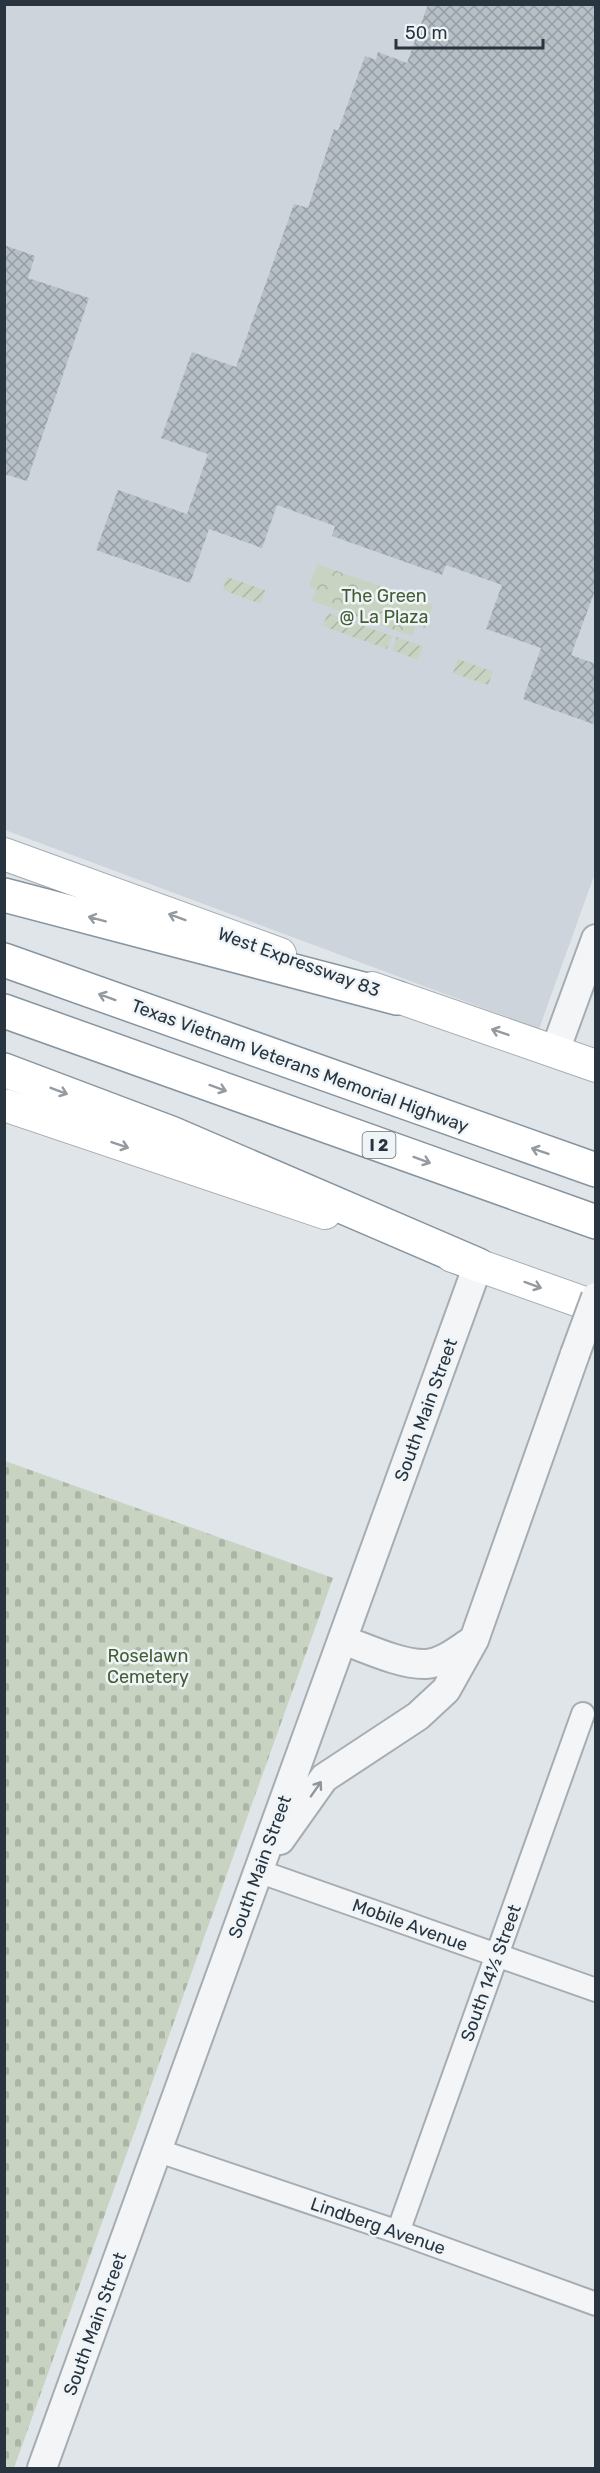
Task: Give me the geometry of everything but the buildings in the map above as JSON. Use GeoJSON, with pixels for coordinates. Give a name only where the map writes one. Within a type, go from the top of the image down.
{"type":"FeatureCollection","features":[{"type":"Feature","properties":{"kind":"highway"},"geometry":{"type":"LineString","coordinates":[[4,895],[398,998]]}},
{"type":"Feature","properties":{"kind":"highway","name":"Texas Vietnam Veterans Memorial Highway"},"geometry":{"type":"LineString","coordinates":[[4,960],[596,1170]]}},
{"type":"Feature","properties":{"kind":"highway","name":"I 2"},"geometry":{"type":"LineString","coordinates":[[4,1011],[596,1222]]}},
{"type":"Feature","properties":{"kind":"highway"},"geometry":{"type":"LineString","coordinates":[[4,1070],[171,1134],[478,1264]]}},
{"type":"Feature","properties":{"kind":"main road","name":"West Expressway 83"},"geometry":{"type":"LineString","coordinates":[[4,854],[398,998],[596,1066]]}},
{"type":"Feature","properties":{"kind":"main road"},"geometry":{"type":"LineString","coordinates":[[4,1106],[478,1264],[596,1307]]}},
{"type":"Feature","properties":{"kind":"street"},"geometry":{"type":"LineString","coordinates":[[555,1051],[596,939]]}},
{"type":"Feature","properties":{"kind":"street","name":"South Main Street"},"geometry":{"type":"LineString","coordinates":[[42,2469],[159,2151],[478,1264]]}},
{"type":"Feature","properties":{"kind":"street"},"geometry":{"type":"LineString","coordinates":[[258,1871],[324,1778],[418,1716],[446,1690],[474,1640],[596,1297]]}},
{"type":"Feature","properties":{"kind":"street"},"geometry":{"type":"LineString","coordinates":[[343,1640],[406,1661],[426,1664],[447,1658],[474,1640]]}},
{"type":"Feature","properties":{"kind":"street","name":"South 14½ Street"},"geometry":{"type":"LineString","coordinates":[[398,2232],[583,1714]]}},
{"type":"Feature","properties":{"kind":"street","name":"Mobile Avenue"},"geometry":{"type":"LineString","coordinates":[[258,1871],[596,1990]]}},
{"type":"Feature","properties":{"kind":"street","name":"Lindberg Avenue"},"geometry":{"type":"LineString","coordinates":[[159,2151],[398,2232],[596,2304]]}},
{"type":"Feature","properties":{"kind":"shaded area"},"geometry":{"type":"Polygon","coordinates":[[[4,5],[595,5],[595,873],[539,1029],[5,830],[4,5]]]}},
{"type":"Feature","properties":{"kind":"green space","name":"The Green @ La Plaza"},"geometry":{"type":"Polygon","coordinates":[[[317,564],[433,605],[425,628],[416,625],[412,636],[312,601],[316,590],[309,587],[317,564]]]}},
{"type":"Feature","properties":{"kind":"green space"},"geometry":{"type":"Polygon","coordinates":[[[227,577],[265,590],[261,604],[223,590],[227,577]]]}},
{"type":"Feature","properties":{"kind":"green space"},"geometry":{"type":"Polygon","coordinates":[[[328,613],[392,636],[387,649],[323,626],[328,613]]]}},
{"type":"Feature","properties":{"kind":"green space"},"geometry":{"type":"Polygon","coordinates":[[[397,637],[423,647],[418,660],[392,650],[397,637]]]}},
{"type":"Feature","properties":{"kind":"green space"},"geometry":{"type":"Polygon","coordinates":[[[458,659],[493,672],[488,685],[453,673],[458,659]]]}},
{"type":"Feature","properties":{"kind":"green space","name":"Roselawn Cemetery"},"geometry":{"type":"Polygon","coordinates":[[[5,1461],[333,1578],[14,2468],[4,2468],[5,1461]]]}}]}
